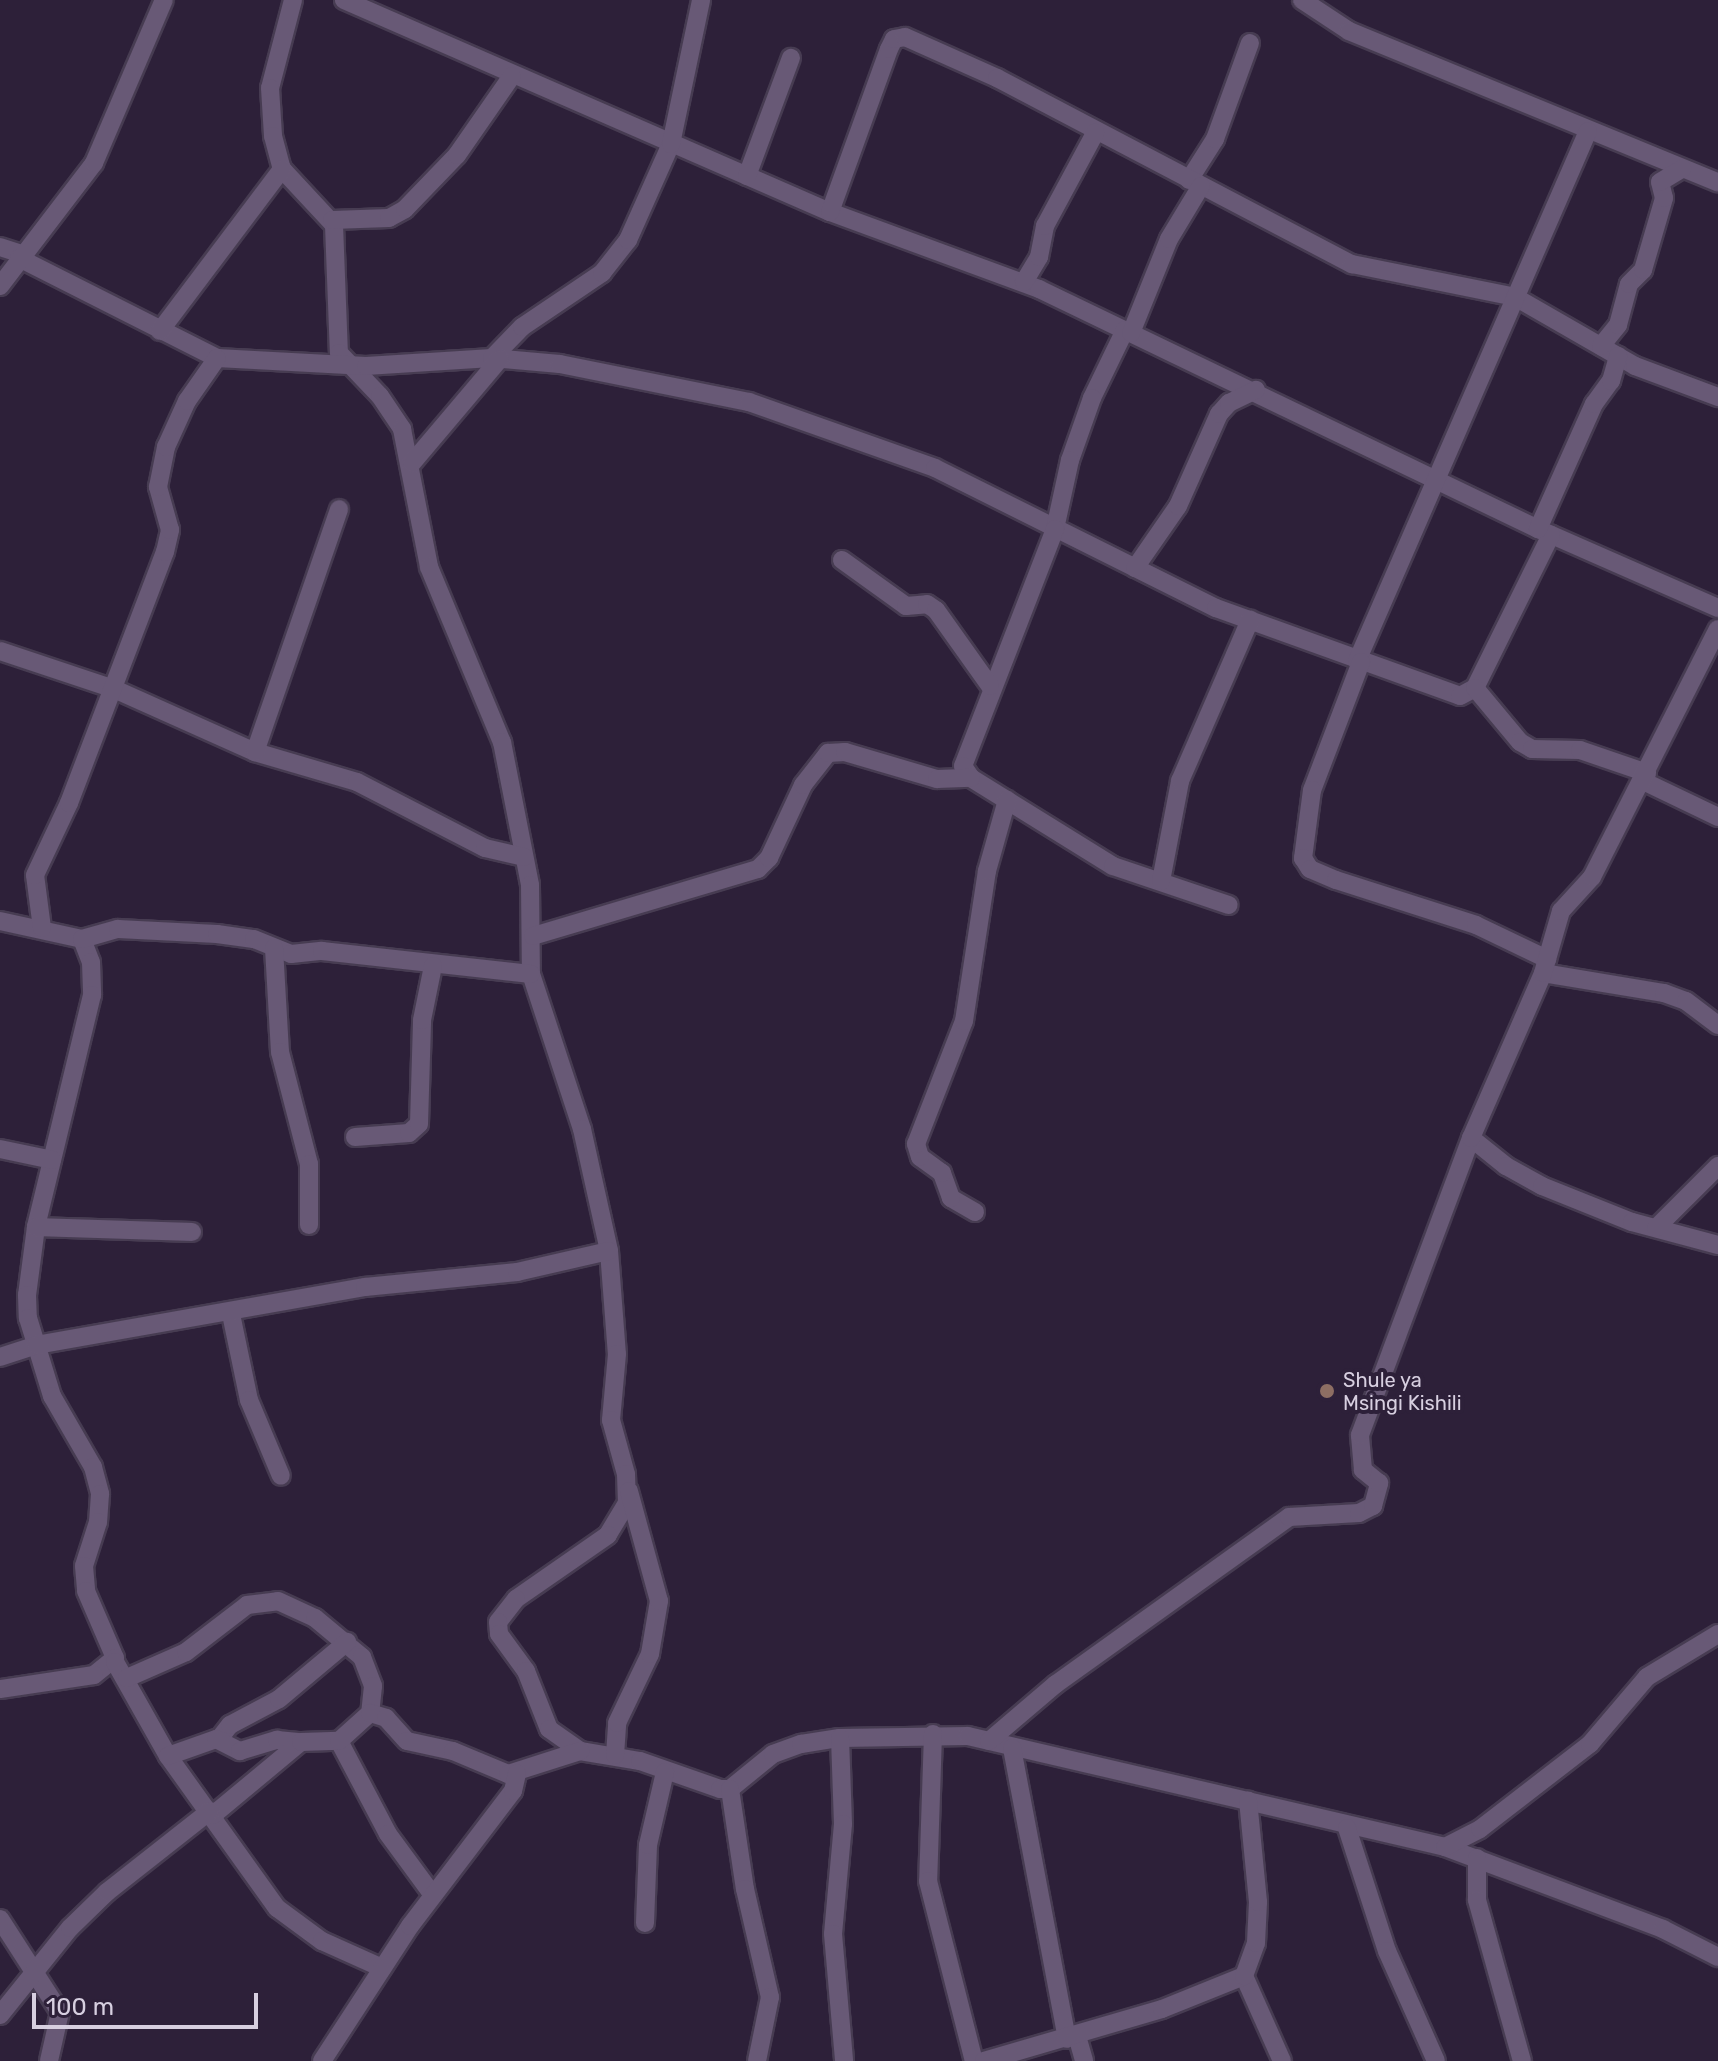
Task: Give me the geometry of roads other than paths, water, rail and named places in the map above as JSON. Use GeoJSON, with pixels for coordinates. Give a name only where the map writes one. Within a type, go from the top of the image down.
{"type":"FeatureCollection","features":[{"type":"Feature","properties":{"kind":"street"},"geometry":{"type":"LineString","coordinates":[[0,286],[106,140],[164,0]]}},
{"type":"Feature","properties":{"kind":"street"},"geometry":{"type":"LineString","coordinates":[[293,0],[270,88],[282,169],[332,220],[336,341],[346,365],[390,408],[412,463],[429,567],[502,742],[524,857],[533,936],[531,974],[582,1129],[609,1251],[617,1354],[611,1420],[659,1601],[650,1654],[617,1723],[615,1755]]}},
{"type":"Feature","properties":{"kind":"street"},"geometry":{"type":"LineString","coordinates":[[344,0],[512,76],[830,212],[1024,282],[1256,390],[1545,532],[1718,608]]}},
{"type":"Feature","properties":{"kind":"street"},"geometry":{"type":"LineString","coordinates":[[412,463],[522,327],[602,273],[650,200],[671,144],[701,0]]}},
{"type":"Feature","properties":{"kind":"street"},"geometry":{"type":"LineString","coordinates":[[1302,0],[1349,31],[1718,182]]}},
{"type":"Feature","properties":{"kind":"street"},"geometry":{"type":"LineString","coordinates":[[830,212],[869,98],[899,36],[997,78],[1095,133],[1352,264],[1515,297],[1663,379],[1718,397]]}},
{"type":"Feature","properties":{"kind":"street"},"geometry":{"type":"LineString","coordinates":[[1229,905],[1113,866],[971,778],[963,755],[1055,529],[1070,460],[1215,139],[1250,43]]}},
{"type":"Feature","properties":{"kind":"street"},"geometry":{"type":"LineString","coordinates":[[747,176],[791,58]]}},
{"type":"Feature","properties":{"kind":"street"},"geometry":{"type":"LineString","coordinates":[[332,220],[389,218],[405,209],[457,155],[512,76]]}},
{"type":"Feature","properties":{"kind":"street"},"geometry":{"type":"LineString","coordinates":[[1588,131],[1359,661],[1312,790],[1303,858],[1310,869],[1336,880],[1476,925],[1545,966],[1664,993],[1686,1001],[1718,1025]]}},
{"type":"Feature","properties":{"kind":"street"},"geometry":{"type":"LineString","coordinates":[[1024,282],[1039,257],[1045,226],[1095,133]]}},
{"type":"Feature","properties":{"kind":"street"},"geometry":{"type":"LineString","coordinates":[[160,331],[282,169]]}},
{"type":"Feature","properties":{"kind":"street"},"geometry":{"type":"LineString","coordinates":[[0,247],[217,358],[346,365],[496,359],[560,364],[749,402],[935,468],[1135,568],[1250,620],[1460,696],[1475,688],[1545,532],[1594,404],[1611,381],[1610,351],[1629,284],[1643,270],[1664,198],[1660,182],[1682,169]]}},
{"type":"Feature","properties":{"kind":"street"},"geometry":{"type":"LineString","coordinates":[[42,928],[35,875],[114,689],[170,530],[158,487],[166,447],[187,401],[217,358]]}},
{"type":"Feature","properties":{"kind":"street"},"geometry":{"type":"LineString","coordinates":[[1135,568],[1178,506],[1219,414],[1229,403],[1256,390]]}},
{"type":"Feature","properties":{"kind":"street"},"geometry":{"type":"LineString","coordinates":[[255,752],[339,509]]}},
{"type":"Feature","properties":{"kind":"street"},"geometry":{"type":"LineString","coordinates":[[842,560],[906,606],[927,604],[936,610],[990,686]]}},
{"type":"Feature","properties":{"kind":"street"},"geometry":{"type":"LineString","coordinates":[[1161,881],[1180,781],[1250,620]]}},
{"type":"Feature","properties":{"kind":"street"},"geometry":{"type":"LineString","coordinates":[[989,1741],[1056,1684],[1289,1517],[1359,1513],[1373,1506],[1379,1483],[1363,1470],[1360,1435],[1471,1138],[1545,966],[1561,911],[1592,877],[1718,629]]}},
{"type":"Feature","properties":{"kind":"street"},"geometry":{"type":"LineString","coordinates":[[0,651],[114,689],[255,752],[357,782],[485,848],[524,857]]}},
{"type":"Feature","properties":{"kind":"street"},"geometry":{"type":"LineString","coordinates":[[1475,688],[1532,749],[1580,750],[1645,777],[1718,817]]}},
{"type":"Feature","properties":{"kind":"street"},"geometry":{"type":"LineString","coordinates":[[533,936],[758,869],[773,851],[803,785],[828,753],[845,752],[951,781],[971,778]]}},
{"type":"Feature","properties":{"kind":"street"},"geometry":{"type":"LineString","coordinates":[[975,1212],[951,1198],[942,1173],[920,1157],[916,1144],[964,1021],[987,871],[1007,800]]}},
{"type":"Feature","properties":{"kind":"street"},"geometry":{"type":"LineString","coordinates":[[0,921],[82,939],[118,929],[217,934],[254,939],[274,948],[531,974]]}},
{"type":"Feature","properties":{"kind":"street"},"geometry":{"type":"LineString","coordinates":[[82,939],[91,962],[92,995],[36,1227],[27,1295],[36,1345],[52,1396],[93,1467],[100,1494],[98,1522],[84,1566],[86,1591],[115,1662],[127,1678],[168,1756],[287,1917],[322,1941],[382,1968]]}},
{"type":"Feature","properties":{"kind":"street"},"geometry":{"type":"LineString","coordinates":[[274,948],[280,1052],[309,1164],[309,1225]]}},
{"type":"Feature","properties":{"kind":"street"},"geometry":{"type":"LineString","coordinates":[[355,1137],[409,1133],[419,1124],[422,1020],[433,966]]}},
{"type":"Feature","properties":{"kind":"street"},"geometry":{"type":"LineString","coordinates":[[1471,1138],[1506,1166],[1542,1186],[1656,1228],[1718,1245]]}},
{"type":"Feature","properties":{"kind":"street"},"geometry":{"type":"LineString","coordinates":[[0,1149],[52,1160]]}},
{"type":"Feature","properties":{"kind":"street"},"geometry":{"type":"LineString","coordinates":[[1656,1228],[1718,1166]]}},
{"type":"Feature","properties":{"kind":"street"},"geometry":{"type":"LineString","coordinates":[[36,1227],[192,1232]]}},
{"type":"Feature","properties":{"kind":"street"},"geometry":{"type":"LineString","coordinates":[[0,1357],[36,1345],[231,1314],[410,1280],[563,1265],[609,1251]]}},
{"type":"Feature","properties":{"kind":"street"},"geometry":{"type":"LineString","coordinates":[[231,1314],[249,1400],[281,1476]]}},
{"type":"Feature","properties":{"kind":"street"},"geometry":{"type":"LineString","coordinates":[[628,1489],[627,1503],[608,1535],[516,1599],[498,1622],[499,1634],[526,1671],[540,1716],[561,1742],[580,1751],[615,1755],[688,1782],[730,1789],[784,1748],[840,1738],[933,1734],[989,1741],[1248,1800],[1347,1828],[1445,1847],[1663,1929],[1718,1957]]}},
{"type":"Feature","properties":{"kind":"street"},"geometry":{"type":"LineString","coordinates":[[127,1678],[186,1652],[230,1616],[260,1600],[294,1606],[347,1642],[370,1672],[370,1713],[339,1741],[277,1740],[240,1751],[219,1739]]}},
{"type":"Feature","properties":{"kind":"street"},"geometry":{"type":"LineString","coordinates":[[1445,1847],[1480,1829],[1590,1744],[1647,1677],[1718,1634]]}},
{"type":"Feature","properties":{"kind":"street"},"geometry":{"type":"LineString","coordinates":[[168,1756],[219,1739],[237,1720],[279,1699],[347,1642]]}},
{"type":"Feature","properties":{"kind":"street"},"geometry":{"type":"LineString","coordinates":[[0,1689],[63,1683],[94,1675],[115,1662]]}},
{"type":"Feature","properties":{"kind":"street"},"geometry":{"type":"LineString","coordinates":[[370,1713],[386,1718],[407,1741],[517,1773],[580,1751]]}},
{"type":"Feature","properties":{"kind":"street"},"geometry":{"type":"LineString","coordinates":[[933,1734],[928,1881],[974,2061]]}},
{"type":"Feature","properties":{"kind":"street"},"geometry":{"type":"LineString","coordinates":[[840,1738],[843,1824],[833,1934],[844,2061]]}},
{"type":"Feature","properties":{"kind":"street"},"geometry":{"type":"LineString","coordinates":[[339,1741],[388,1834],[432,1894]]}},
{"type":"Feature","properties":{"kind":"street"},"geometry":{"type":"LineString","coordinates":[[0,2015],[107,1892],[301,1742]]}},
{"type":"Feature","properties":{"kind":"street"},"geometry":{"type":"LineString","coordinates":[[1012,1748],[1072,2038],[1084,2061]]}},
{"type":"Feature","properties":{"kind":"street"},"geometry":{"type":"LineString","coordinates":[[645,1923],[648,1845],[665,1772]]}},
{"type":"Feature","properties":{"kind":"street"},"geometry":{"type":"LineString","coordinates":[[322,2061],[432,1894],[513,1791],[517,1773]]}},
{"type":"Feature","properties":{"kind":"street"},"geometry":{"type":"LineString","coordinates":[[730,1789],[745,1889],[770,1997],[762,2060]]}},
{"type":"Feature","properties":{"kind":"street"},"geometry":{"type":"LineString","coordinates":[[1248,1800],[1258,1902],[1256,1943],[1244,1976],[1282,2061]]}},
{"type":"Feature","properties":{"kind":"street"},"geometry":{"type":"LineString","coordinates":[[1347,1828],[1387,1951],[1436,2061]]}},
{"type":"Feature","properties":{"kind":"street"},"geometry":{"type":"LineString","coordinates":[[1477,1858],[1477,1900],[1522,2061]]}},
{"type":"Feature","properties":{"kind":"street"},"geometry":{"type":"LineString","coordinates":[[0,1919],[60,2012],[49,2061]]}},
{"type":"Feature","properties":{"kind":"street"},"geometry":{"type":"LineString","coordinates":[[984,2061],[1072,2038],[1198,1997],[1244,1976]]}},
{"type":"Feature","properties":{"kind":"place","name":"Shule ya Msingi Kishili"},"geometry":{"type":"Point","coordinates":[1327,1391]}}]}
